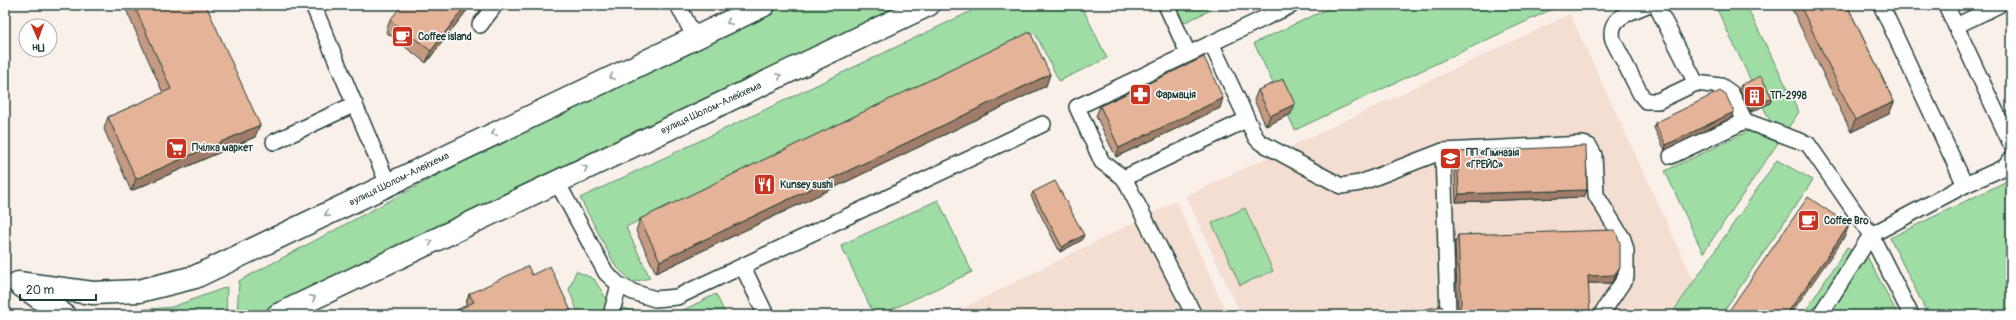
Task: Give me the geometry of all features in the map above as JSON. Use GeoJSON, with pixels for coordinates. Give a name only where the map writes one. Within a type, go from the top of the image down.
{"type":"FeatureCollection","features":[{"type":"Feature","properties":{"kind":"street","name":"вулиця Шолом-Алейхема"},"geometry":{"type":"LineString","coordinates":[[12,281],[93,293],[139,291],[195,277],[764,5]]}},
{"type":"Feature","properties":{"kind":"street","name":"вулиця Шолом-Алейхема"},"geometry":{"type":"LineString","coordinates":[[278,315],[928,5]]}},
{"type":"Feature","properties":{"kind":"street"},"geometry":{"type":"LineString","coordinates":[[12,281],[64,315]]}},
{"type":"Feature","properties":{"kind":"lane"},"geometry":{"type":"LineString","coordinates":[[313,5],[388,184]]}},
{"type":"Feature","properties":{"kind":"lane"},"geometry":{"type":"LineString","coordinates":[[480,25],[495,5]]}},
{"type":"Feature","properties":{"kind":"lane"},"geometry":{"type":"LineString","coordinates":[[678,5],[694,38]]}},
{"type":"Feature","properties":{"kind":"lane"},"geometry":{"type":"LineString","coordinates":[[1166,5],[1188,53]]}},
{"type":"Feature","properties":{"kind":"lane"},"geometry":{"type":"LineString","coordinates":[[1194,315],[1124,178],[1102,162],[1077,107],[1188,53],[1292,5]]}},
{"type":"Feature","properties":{"kind":"lane"},"geometry":{"type":"LineString","coordinates":[[1647,5],[1617,20],[1612,25],[1611,32],[1613,40],[1641,95],[1646,101],[1658,101],[1696,83],[1721,86],[1727,90],[1745,121],[1808,144],[1871,235],[1911,315]]}},
{"type":"Feature","properties":{"kind":"lane"},"geometry":{"type":"LineString","coordinates":[[1656,5],[1696,83]]}},
{"type":"Feature","properties":{"kind":"lane"},"geometry":{"type":"LineString","coordinates":[[1881,5],[1965,185]]}},
{"type":"Feature","properties":{"kind":"lane"},"geometry":{"type":"LineString","coordinates":[[1946,5],[2011,144]]}},
{"type":"Feature","properties":{"kind":"lane"},"geometry":{"type":"LineString","coordinates":[[1956,26],[1999,5]]}},
{"type":"Feature","properties":{"kind":"lane"},"geometry":{"type":"LineString","coordinates":[[1211,43],[1246,120],[1256,138],[1260,142],[1341,186],[1360,183],[1443,151],[1583,144],[1589,146],[1594,155],[1596,195],[1623,239],[1626,250],[1626,277],[1604,310],[1603,315]]}},
{"type":"Feature","properties":{"kind":"lane"},"geometry":{"type":"LineString","coordinates":[[274,142],[354,104]]}},
{"type":"Feature","properties":{"kind":"lane"},"geometry":{"type":"LineString","coordinates":[[1124,178],[1246,120]]}},
{"type":"Feature","properties":{"kind":"lane"},"geometry":{"type":"LineString","coordinates":[[1672,156],[1745,121]]}},
{"type":"Feature","properties":{"kind":"lane"},"geometry":{"type":"LineString","coordinates":[[557,182],[606,273],[619,286],[655,299],[677,297],[1043,124]]}},
{"type":"Feature","properties":{"kind":"lane"},"geometry":{"type":"LineString","coordinates":[[1443,151],[1448,315]]}},
{"type":"Feature","properties":{"kind":"lane"},"geometry":{"type":"LineString","coordinates":[[1820,315],[1871,235],[1965,185],[2005,166],[2011,159]]}},
{"type":"Feature","properties":{"kind":"lane"},"geometry":{"type":"LineString","coordinates":[[743,267],[766,315]]}},
{"type":"Feature","properties":{"kind":"lane"},"geometry":{"type":"LineString","coordinates":[[611,315],[619,286]]}},
{"type":"Feature","properties":{"kind":"shaded area","name":"ПП «Гімназія «ГРЕЙС»"},"geometry":{"type":"Polygon","coordinates":[[[1570,14],[1694,281],[1671,315],[1241,315],[1186,196],[1570,14]]]}},
{"type":"Feature","properties":{"kind":"shaded area"},"geometry":{"type":"Polygon","coordinates":[[[1176,201],[1228,315],[949,315],[1145,217],[1176,201]]]}},
{"type":"Feature","properties":{"kind":"green space"},"geometry":{"type":"Polygon","coordinates":[[[764,5],[928,5],[557,182],[255,315],[237,315],[239,281],[695,38],[764,5]]]}},
{"type":"Feature","properties":{"kind":"green space"},"geometry":{"type":"Polygon","coordinates":[[[984,5],[1081,5],[1107,58],[1059,81],[1035,33],[626,227],[650,278],[632,282],[615,265],[580,198],[984,5]]]}},
{"type":"Feature","properties":{"kind":"green space"},"geometry":{"type":"Polygon","coordinates":[[[1172,5],[1208,5],[1211,10],[1181,24],[1172,5]]]}},
{"type":"Feature","properties":{"kind":"green space"},"geometry":{"type":"Polygon","coordinates":[[[1336,5],[1561,5],[1295,130],[1254,43],[1336,5]]]}},
{"type":"Feature","properties":{"kind":"green space"},"geometry":{"type":"Polygon","coordinates":[[[1715,5],[1746,5],[1799,112],[1703,253],[1665,171],[1770,121],[1715,5]]]}},
{"type":"Feature","properties":{"kind":"green space"},"geometry":{"type":"Polygon","coordinates":[[[1777,160],[1813,180],[1721,315],[1671,315],[1777,160]]]}},
{"type":"Feature","properties":{"kind":"green space"},"geometry":{"type":"Polygon","coordinates":[[[2011,179],[2011,315],[1928,315],[1890,238],[2011,179]]]}},
{"type":"Feature","properties":{"kind":"green space"},"geometry":{"type":"Polygon","coordinates":[[[938,200],[972,272],[880,315],[874,315],[841,245],[938,200]]]}},
{"type":"Feature","properties":{"kind":"green space"},"geometry":{"type":"Polygon","coordinates":[[[1245,208],[1273,271],[1240,285],[1212,223],[1245,208]]]}},
{"type":"Feature","properties":{"kind":"green space"},"geometry":{"type":"Polygon","coordinates":[[[1847,247],[1868,258],[1898,315],[1803,315],[1847,247]]]}},
{"type":"Feature","properties":{"kind":"green space"},"geometry":{"type":"Polygon","coordinates":[[[576,271],[594,279],[609,303],[644,315],[579,315],[569,290],[576,271]]]}},
{"type":"Feature","properties":{"kind":"green space"},"geometry":{"type":"Polygon","coordinates":[[[227,287],[226,315],[93,314],[172,307],[227,287]]]}},
{"type":"Feature","properties":{"kind":"green space"},"geometry":{"type":"Polygon","coordinates":[[[716,294],[726,315],[673,315],[716,294]]]}},
{"type":"Feature","properties":{"kind":"building"},"geometry":{"type":"Polygon","coordinates":[[[134,5],[206,5],[260,125],[136,179],[108,117],[171,89],[134,5]]]}},
{"type":"Feature","properties":{"kind":"building"},"geometry":{"type":"Polygon","coordinates":[[[402,5],[466,5],[431,51],[390,20],[402,5]]]}},
{"type":"Feature","properties":{"kind":"building"},"geometry":{"type":"Polygon","coordinates":[[[1800,5],[1847,5],[1894,102],[1855,120],[1800,5]]]}},
{"type":"Feature","properties":{"kind":"building"},"geometry":{"type":"Polygon","coordinates":[[[1030,32],[1050,74],[660,261],[640,219],[1030,32]]]}},
{"type":"Feature","properties":{"kind":"building"},"geometry":{"type":"Polygon","coordinates":[[[1204,57],[1223,98],[1119,148],[1100,106],[1204,57]]]}},
{"type":"Feature","properties":{"kind":"building","name":"ТП-2998"},"geometry":{"type":"Polygon","coordinates":[[[1761,76],[1772,98],[1752,108],[1741,85],[1761,76]]]}},
{"type":"Feature","properties":{"kind":"building"},"geometry":{"type":"Polygon","coordinates":[[[1283,79],[1295,104],[1270,116],[1258,90],[1283,79]]]}},
{"type":"Feature","properties":{"kind":"building"},"geometry":{"type":"Polygon","coordinates":[[[1720,91],[1726,95],[1734,112],[1666,145],[1655,123],[1720,91]]]}},
{"type":"Feature","properties":{"kind":"building"},"geometry":{"type":"Polygon","coordinates":[[[1586,146],[1587,190],[1459,194],[1457,152],[1586,146]]]}},
{"type":"Feature","properties":{"kind":"building"},"geometry":{"type":"Polygon","coordinates":[[[1055,181],[1084,235],[1062,247],[1033,192],[1055,181]]]}},
{"type":"Feature","properties":{"kind":"building"},"geometry":{"type":"Polygon","coordinates":[[[1808,197],[1849,225],[1786,315],[1726,315],[1808,197]]]}},
{"type":"Feature","properties":{"kind":"building"},"geometry":{"type":"Polygon","coordinates":[[[1614,230],[1620,243],[1620,267],[1614,275],[1588,276],[1590,315],[1455,315],[1459,311],[1461,303],[1458,235],[1614,230]]]}},
{"type":"Feature","properties":{"kind":"building"},"geometry":{"type":"Polygon","coordinates":[[[528,266],[532,275],[550,266],[572,313],[569,315],[447,315],[474,302],[469,294],[528,266]]]}},
{"type":"Feature","properties":{"kind":"building"},"geometry":{"type":"Polygon","coordinates":[[[1442,306],[1443,312],[1447,315],[1394,315],[1442,306]]]}},
{"type":"Feature","properties":{"kind":"place","name":"Coffee island"},"geometry":{"type":"Point","coordinates":[402,37]}},
{"type":"Feature","properties":{"kind":"place","name":"Фармація"},"geometry":{"type":"Point","coordinates":[1141,95]}},
{"type":"Feature","properties":{"kind":"place","name":"ТП-2998"},"geometry":{"type":"Point","coordinates":[1754,96]}},
{"type":"Feature","properties":{"kind":"place","name":"Пчілка маркет"},"geometry":{"type":"Point","coordinates":[176,148]}},
{"type":"Feature","properties":{"kind":"place","name":"ПП «Гімназія «ГРЕЙС»"},"geometry":{"type":"Point","coordinates":[1451,159]}},
{"type":"Feature","properties":{"kind":"place","name":"Kunsey sushi"},"geometry":{"type":"Point","coordinates":[765,185]}},
{"type":"Feature","properties":{"kind":"place","name":"Coffee Bro"},"geometry":{"type":"Point","coordinates":[1809,221]}}]}
